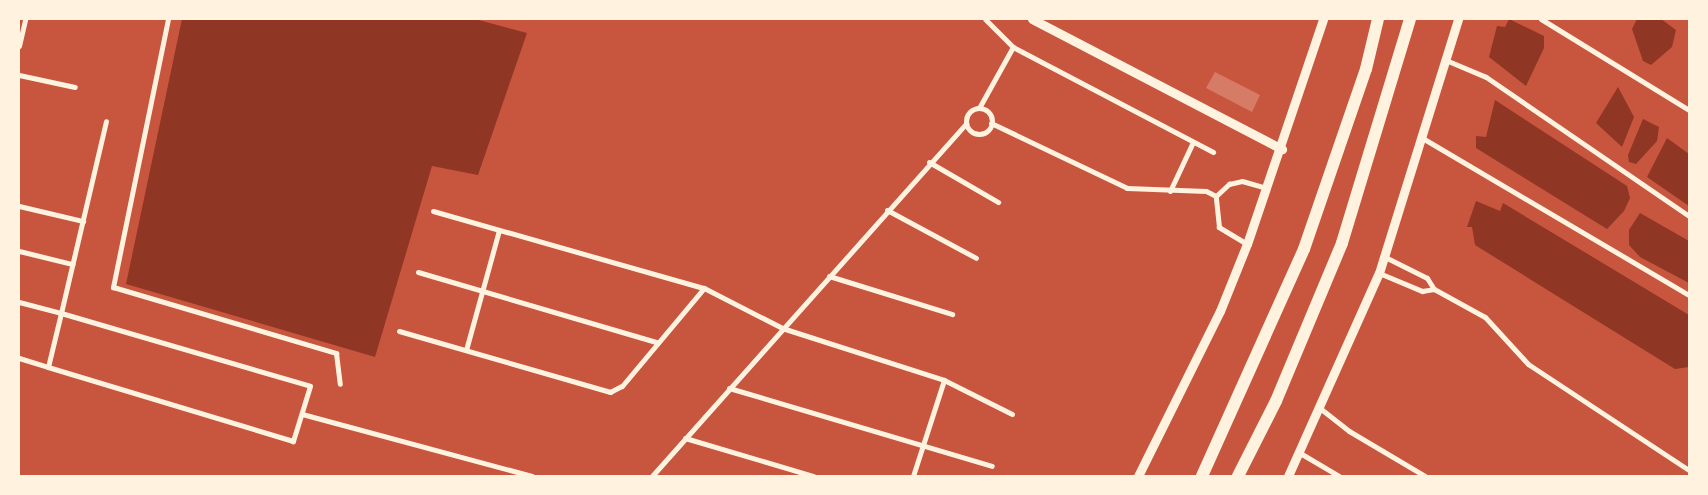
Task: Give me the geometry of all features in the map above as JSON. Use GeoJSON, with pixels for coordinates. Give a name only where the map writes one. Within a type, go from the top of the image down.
{"type":"FeatureCollection","features":[{"type":"Feature","properties":{"kind":"highway"},"geometry":{"type":"LineString","coordinates":[[1202,476],[1304,249],[1366,68],[1378,19]]}},
{"type":"Feature","properties":{"kind":"highway"},"geometry":{"type":"LineString","coordinates":[[1238,476],[1276,401],[1342,243],[1410,19]]}},
{"type":"Feature","properties":{"kind":"main road"},"geometry":{"type":"LineString","coordinates":[[1032,19],[1282,149]]}},
{"type":"Feature","properties":{"kind":"main road"},"geometry":{"type":"LineString","coordinates":[[1138,476],[1220,311],[1282,149],[1323,19]]}},
{"type":"Feature","properties":{"kind":"main road"},"geometry":{"type":"LineString","coordinates":[[1288,476],[1321,409],[1385,257],[1448,61],[1458,19]]}},
{"type":"Feature","properties":{"kind":"street"},"geometry":{"type":"LineString","coordinates":[[19,46],[25,19]]}},
{"type":"Feature","properties":{"kind":"street"},"geometry":{"type":"LineString","coordinates":[[168,19],[113,287],[336,353],[340,384]]}},
{"type":"Feature","properties":{"kind":"street"},"geometry":{"type":"LineString","coordinates":[[985,19],[1013,47],[1213,152]]}},
{"type":"Feature","properties":{"kind":"street"},"geometry":{"type":"LineString","coordinates":[[1541,19],[1689,110]]}},
{"type":"Feature","properties":{"kind":"street"},"geometry":{"type":"LineString","coordinates":[[652,476],[929,162],[966,123],[970,111],[979,108],[1013,47]]}},
{"type":"Feature","properties":{"kind":"street"},"geometry":{"type":"LineString","coordinates":[[1448,61],[1486,77],[1689,216]]}},
{"type":"Feature","properties":{"kind":"street"},"geometry":{"type":"LineString","coordinates":[[19,75],[75,87]]}},
{"type":"Feature","properties":{"kind":"street"},"geometry":{"type":"LineString","coordinates":[[966,123],[976,134],[986,132],[992,124],[990,115],[979,108]]}},
{"type":"Feature","properties":{"kind":"street"},"geometry":{"type":"LineString","coordinates":[[48,367],[106,121]]}},
{"type":"Feature","properties":{"kind":"street"},"geometry":{"type":"LineString","coordinates":[[992,124],[1127,188],[1206,191],[1216,196]]}},
{"type":"Feature","properties":{"kind":"street"},"geometry":{"type":"LineString","coordinates":[[1424,139],[1689,295]]}},
{"type":"Feature","properties":{"kind":"street"},"geometry":{"type":"LineString","coordinates":[[1170,191],[1193,142]]}},
{"type":"Feature","properties":{"kind":"street"},"geometry":{"type":"LineString","coordinates":[[929,162],[998,202]]}},
{"type":"Feature","properties":{"kind":"street"},"geometry":{"type":"LineString","coordinates":[[1216,196],[1229,184],[1242,181],[1268,188]]}},
{"type":"Feature","properties":{"kind":"street"},"geometry":{"type":"LineString","coordinates":[[1216,196],[1219,227],[1247,244]]}},
{"type":"Feature","properties":{"kind":"street"},"geometry":{"type":"LineString","coordinates":[[19,206],[83,221]]}},
{"type":"Feature","properties":{"kind":"street"},"geometry":{"type":"LineString","coordinates":[[433,210],[704,288],[782,328],[944,380],[1012,414]]}},
{"type":"Feature","properties":{"kind":"street"},"geometry":{"type":"LineString","coordinates":[[887,210],[976,258]]}},
{"type":"Feature","properties":{"kind":"street"},"geometry":{"type":"LineString","coordinates":[[466,350],[499,230]]}},
{"type":"Feature","properties":{"kind":"street"},"geometry":{"type":"LineString","coordinates":[[19,251],[72,264]]}},
{"type":"Feature","properties":{"kind":"street"},"geometry":{"type":"LineString","coordinates":[[1385,257],[1427,278],[1434,289],[1485,317],[1528,364],[1689,470]]}},
{"type":"Feature","properties":{"kind":"street"},"geometry":{"type":"LineString","coordinates":[[418,272],[656,342]]}},
{"type":"Feature","properties":{"kind":"street"},"geometry":{"type":"LineString","coordinates":[[1379,273],[1422,291],[1434,289]]}},
{"type":"Feature","properties":{"kind":"street"},"geometry":{"type":"LineString","coordinates":[[829,276],[952,314]]}},
{"type":"Feature","properties":{"kind":"street"},"geometry":{"type":"LineString","coordinates":[[400,331],[610,392],[622,386],[656,342],[704,288]]}},
{"type":"Feature","properties":{"kind":"street"},"geometry":{"type":"LineString","coordinates":[[19,302],[310,386],[293,441],[19,358]]}},
{"type":"Feature","properties":{"kind":"street"},"geometry":{"type":"LineString","coordinates":[[913,476],[944,380]]}},
{"type":"Feature","properties":{"kind":"street"},"geometry":{"type":"LineString","coordinates":[[729,388],[992,466]]}},
{"type":"Feature","properties":{"kind":"street"},"geometry":{"type":"LineString","coordinates":[[1321,409],[1349,432],[1425,476]]}},
{"type":"Feature","properties":{"kind":"street"},"geometry":{"type":"LineString","coordinates":[[302,414],[532,476]]}},
{"type":"Feature","properties":{"kind":"street"},"geometry":{"type":"LineString","coordinates":[[685,438],[813,476]]}},
{"type":"Feature","properties":{"kind":"street"},"geometry":{"type":"LineString","coordinates":[[1300,453],[1339,476]]}},
{"type":"Feature","properties":{"kind":"shaded area"},"geometry":{"type":"Polygon","coordinates":[[[182,19],[475,19],[527,33],[478,175],[432,166],[375,357],[126,284],[182,19]]]}},
{"type":"Feature","properties":{"kind":"shaded area"},"geometry":{"type":"Polygon","coordinates":[[[1509,19],[1544,36],[1544,48],[1526,86],[1489,57],[1497,26],[1505,27],[1509,19]]]}},
{"type":"Feature","properties":{"kind":"shaded area"},"geometry":{"type":"Polygon","coordinates":[[[1637,19],[1661,19],[1676,30],[1672,47],[1651,65],[1643,61],[1632,29],[1637,19]]]}},
{"type":"Feature","properties":{"kind":"shaded area"},"geometry":{"type":"Polygon","coordinates":[[[1618,87],[1634,117],[1622,147],[1596,123],[1618,87]]]}},
{"type":"Feature","properties":{"kind":"shaded area"},"geometry":{"type":"Polygon","coordinates":[[[1495,100],[1627,186],[1630,198],[1624,211],[1607,229],[1476,148],[1476,136],[1486,137],[1495,100]]]}},
{"type":"Feature","properties":{"kind":"shaded area"},"geometry":{"type":"Polygon","coordinates":[[[1643,119],[1659,127],[1657,141],[1636,164],[1629,162],[1628,155],[1643,119]]]}},
{"type":"Feature","properties":{"kind":"shaded area"},"geometry":{"type":"Polygon","coordinates":[[[1667,138],[1689,154],[1689,206],[1647,177],[1667,138]]]}},
{"type":"Feature","properties":{"kind":"shaded area"},"geometry":{"type":"Polygon","coordinates":[[[1476,201],[1500,211],[1503,203],[1689,315],[1689,367],[1675,369],[1475,245],[1472,227],[1467,227],[1476,201]]]}},
{"type":"Feature","properties":{"kind":"shaded area"},"geometry":{"type":"Polygon","coordinates":[[[1640,213],[1689,241],[1689,283],[1640,257],[1629,245],[1629,230],[1640,213]]]}},
{"type":"Feature","properties":{"kind":"building"},"geometry":{"type":"Polygon","coordinates":[[[1215,72],[1260,95],[1252,112],[1206,88],[1215,72]]]}}]}
